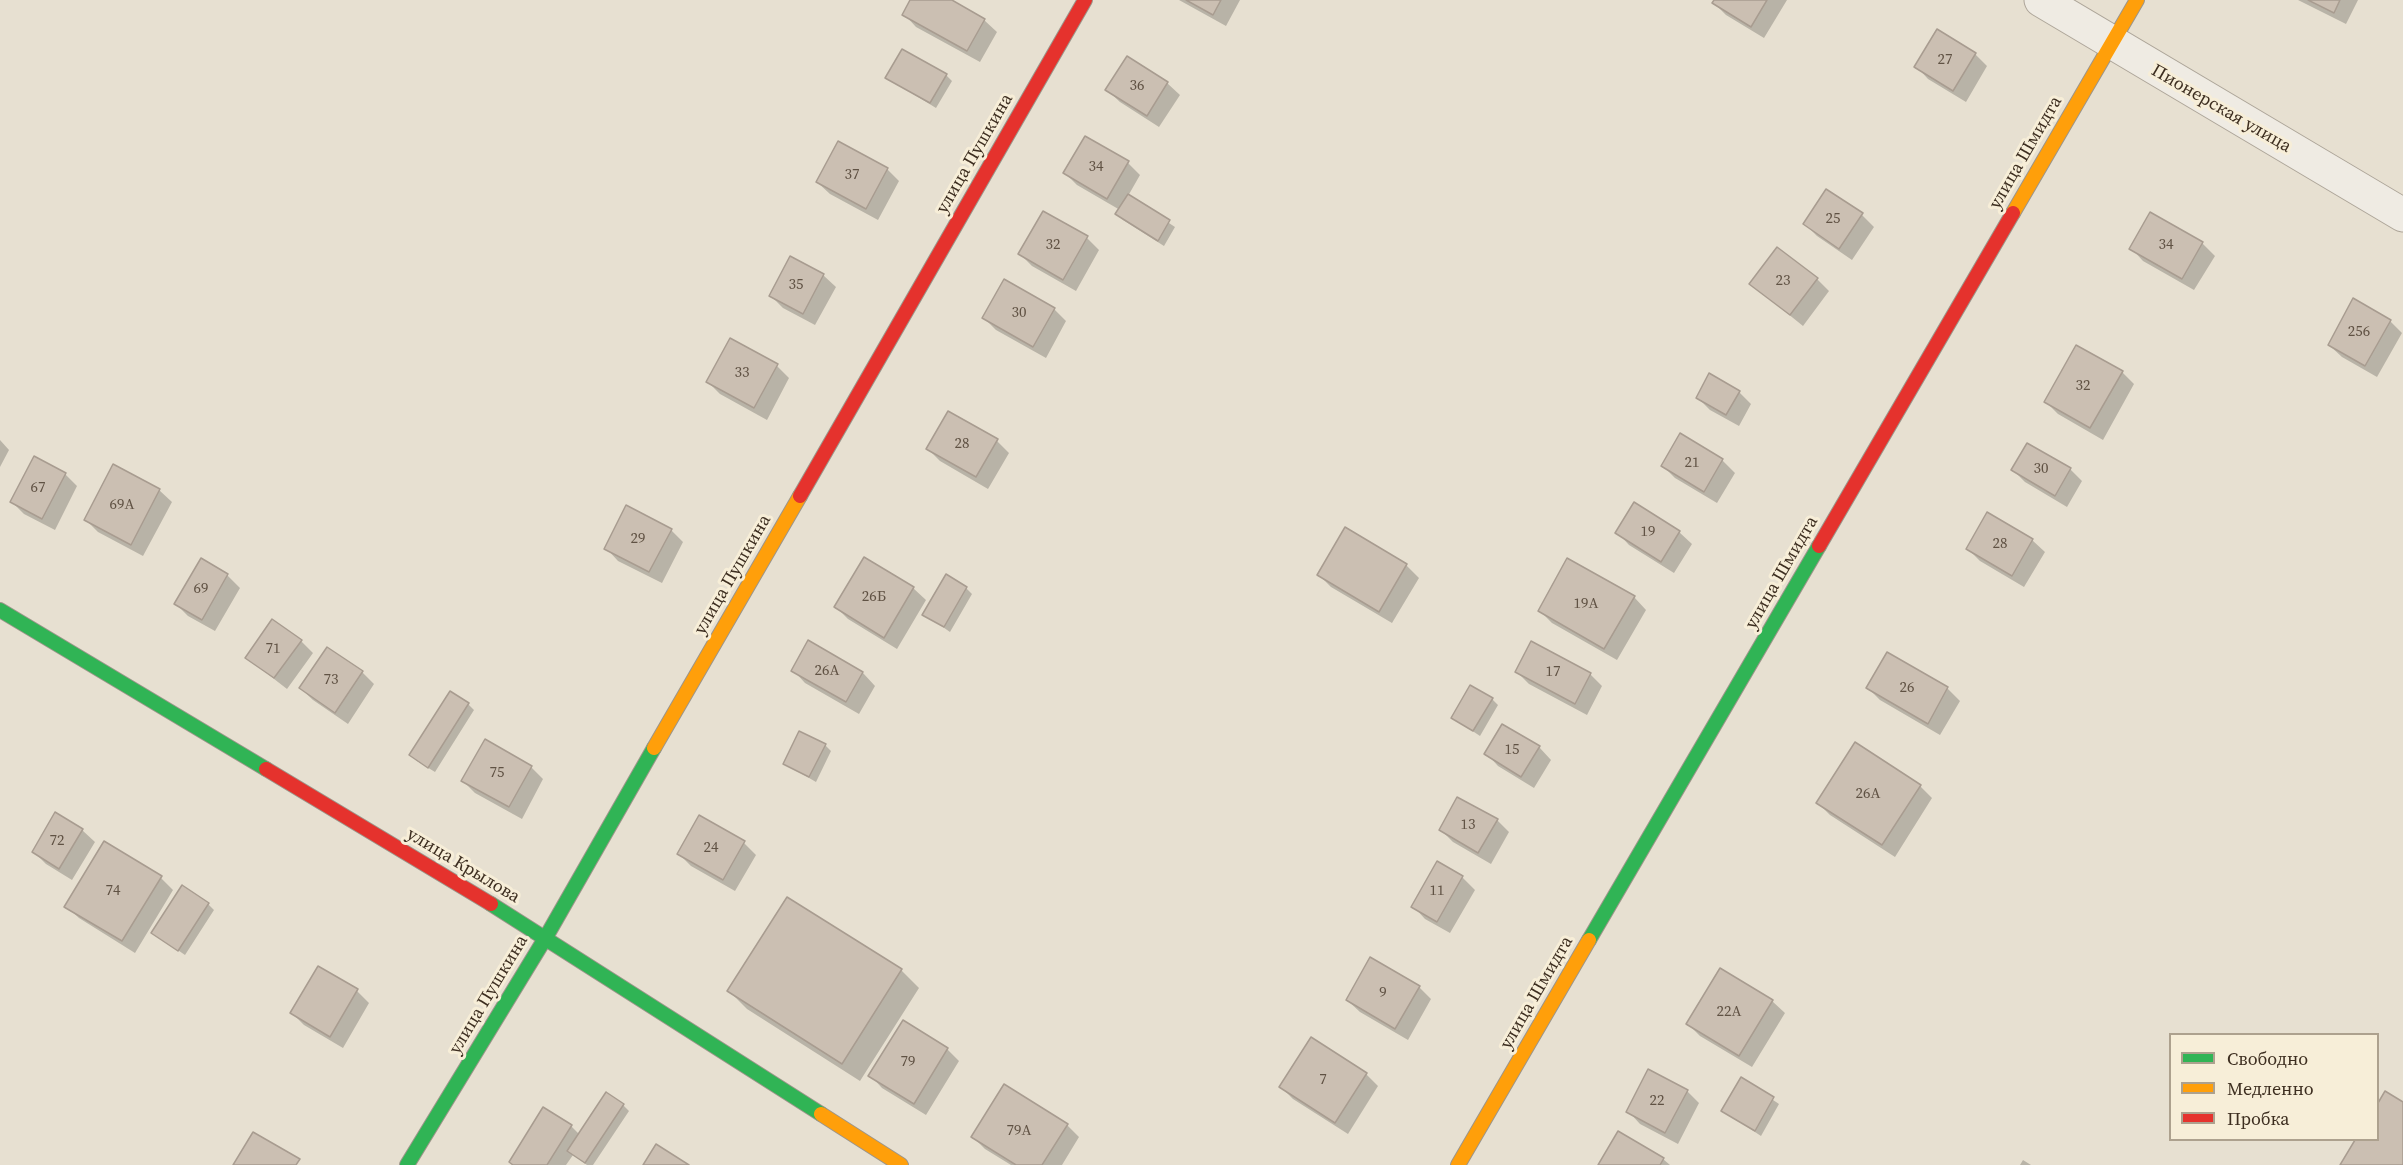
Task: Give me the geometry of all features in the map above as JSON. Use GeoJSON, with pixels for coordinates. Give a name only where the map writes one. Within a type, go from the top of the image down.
{"type":"FeatureCollection","features":[{"type":"Feature","properties":{"kind":"street","name":"улица Пушкина"},"geometry":{"type":"LineString","coordinates":[[407,1165],[546,937],[1085,0]]}},
{"type":"Feature","properties":{"kind":"street","name":"Пионерская улица"},"geometry":{"type":"LineString","coordinates":[[2041,0],[2111,44],[2403,215]]}},
{"type":"Feature","properties":{"kind":"street","name":"улица Шмидта"},"geometry":{"type":"LineString","coordinates":[[1458,1165],[2137,0]]}},
{"type":"Feature","properties":{"kind":"street","name":"улица Крылова"},"geometry":{"type":"LineString","coordinates":[[0,610],[546,937],[901,1165]]}},
{"type":"Feature","properties":{"kind":"building"},"geometry":{"type":"Polygon","coordinates":[[[910,0],[952,0],[985,19],[967,51],[902,15],[910,0]]]}},
{"type":"Feature","properties":{"kind":"building"},"geometry":{"type":"Polygon","coordinates":[[[1186,0],[1221,0],[1213,15],[1186,0]]]}},
{"type":"Feature","properties":{"kind":"building"},"geometry":{"type":"Polygon","coordinates":[[[1714,0],[1767,0],[1751,27],[1712,3],[1714,0]]]}},
{"type":"Feature","properties":{"kind":"building"},"geometry":{"type":"Polygon","coordinates":[[[2308,0],[2340,0],[2334,13],[2308,0]]]}},
{"type":"Feature","properties":{"kind":"building"},"geometry":{"type":"Polygon","coordinates":[[[1937,29],[1976,53],[1953,91],[1914,67],[1937,29]]]}},
{"type":"Feature","properties":{"kind":"building"},"geometry":{"type":"Polygon","coordinates":[[[902,49],[947,74],[930,103],[885,78],[902,49]]]}},
{"type":"Feature","properties":{"kind":"building"},"geometry":{"type":"Polygon","coordinates":[[[1127,56],[1168,82],[1147,116],[1105,90],[1127,56]]]}},
{"type":"Feature","properties":{"kind":"building"},"geometry":{"type":"Polygon","coordinates":[[[1085,136],[1129,161],[1107,199],[1063,173],[1085,136]]]}},
{"type":"Feature","properties":{"kind":"building"},"geometry":{"type":"Polygon","coordinates":[[[838,141],[888,168],[866,209],[816,182],[838,141]]]}},
{"type":"Feature","properties":{"kind":"building"},"geometry":{"type":"Polygon","coordinates":[[[1826,189],[1863,213],[1839,249],[1803,224],[1826,189]]]}},
{"type":"Feature","properties":{"kind":"building"},"geometry":{"type":"Polygon","coordinates":[[[1128,194],[1170,220],[1158,241],[1115,214],[1128,194]]]}},
{"type":"Feature","properties":{"kind":"building"},"geometry":{"type":"Polygon","coordinates":[[[1043,211],[1088,236],[1063,280],[1018,254],[1043,211]]]}},
{"type":"Feature","properties":{"kind":"building"},"geometry":{"type":"Polygon","coordinates":[[[2150,212],[2203,242],[2182,279],[2129,249],[2150,212]]]}},
{"type":"Feature","properties":{"kind":"building"},"geometry":{"type":"Polygon","coordinates":[[[1777,247],[1818,278],[1790,315],[1749,284],[1777,247]]]}},
{"type":"Feature","properties":{"kind":"building"},"geometry":{"type":"Polygon","coordinates":[[[790,256],[824,274],[803,314],[769,296],[790,256]]]}},
{"type":"Feature","properties":{"kind":"building"},"geometry":{"type":"Polygon","coordinates":[[[1004,279],[1055,308],[1033,347],[982,318],[1004,279]]]}},
{"type":"Feature","properties":{"kind":"building"},"geometry":{"type":"Polygon","coordinates":[[[2353,298],[2391,320],[2365,366],[2328,345],[2353,298]]]}},
{"type":"Feature","properties":{"kind":"building"},"geometry":{"type":"Polygon","coordinates":[[[730,338],[778,364],[754,408],[706,382],[730,338]]]}},
{"type":"Feature","properties":{"kind":"building"},"geometry":{"type":"Polygon","coordinates":[[[2076,345],[2123,371],[2090,428],[2044,402],[2076,345]]]}},
{"type":"Feature","properties":{"kind":"building"},"geometry":{"type":"Polygon","coordinates":[[[1709,373],[1740,391],[1726,415],[1696,398],[1709,373]]]}},
{"type":"Feature","properties":{"kind":"building"},"geometry":{"type":"Polygon","coordinates":[[[948,411],[998,439],[976,477],[926,449],[948,411]]]}},
{"type":"Feature","properties":{"kind":"building"},"geometry":{"type":"Polygon","coordinates":[[[1680,433],[1723,459],[1704,492],[1661,466],[1680,433]]]}},
{"type":"Feature","properties":{"kind":"building"},"geometry":{"type":"Polygon","coordinates":[[[2027,443],[2071,468],[2055,496],[2011,470],[2027,443]]]}},
{"type":"Feature","properties":{"kind":"building"},"geometry":{"type":"Polygon","coordinates":[[[34,456],[66,473],[42,519],[10,502],[34,456]]]}},
{"type":"Feature","properties":{"kind":"building"},"geometry":{"type":"Polygon","coordinates":[[[113,464],[160,489],[131,545],[84,520],[113,464]]]}},
{"type":"Feature","properties":{"kind":"building"},"geometry":{"type":"Polygon","coordinates":[[[1634,502],[1680,531],[1661,562],[1615,533],[1634,502]]]}},
{"type":"Feature","properties":{"kind":"building"},"geometry":{"type":"Polygon","coordinates":[[[626,505],[672,529],[649,572],[604,549],[626,505]]]}},
{"type":"Feature","properties":{"kind":"building"},"geometry":{"type":"Polygon","coordinates":[[[1987,512],[2033,539],[2012,576],[1966,549],[1987,512]]]}},
{"type":"Feature","properties":{"kind":"building"},"geometry":{"type":"Polygon","coordinates":[[[1345,527],[1407,564],[1379,612],[1317,575],[1345,527]]]}},
{"type":"Feature","properties":{"kind":"building"},"geometry":{"type":"Polygon","coordinates":[[[864,557],[914,587],[884,638],[834,607],[864,557]]]}},
{"type":"Feature","properties":{"kind":"building"},"geometry":{"type":"Polygon","coordinates":[[[201,558],[228,574],[202,620],[174,604],[201,558]]]}},
{"type":"Feature","properties":{"kind":"building"},"geometry":{"type":"Polygon","coordinates":[[[1567,558],[1635,596],[1604,649],[1538,611],[1567,558]]]}},
{"type":"Feature","properties":{"kind":"building"},"geometry":{"type":"Polygon","coordinates":[[[946,574],[967,587],[944,627],[922,615],[946,574]]]}},
{"type":"Feature","properties":{"kind":"building"},"geometry":{"type":"Polygon","coordinates":[[[272,619],[302,640],[274,678],[245,658],[272,619]]]}},
{"type":"Feature","properties":{"kind":"building"},"geometry":{"type":"Polygon","coordinates":[[[808,640],[863,672],[846,702],[791,671],[808,640]]]}},
{"type":"Feature","properties":{"kind":"building"},"geometry":{"type":"Polygon","coordinates":[[[1531,641],[1591,673],[1575,704],[1515,672],[1531,641]]]}},
{"type":"Feature","properties":{"kind":"building"},"geometry":{"type":"Polygon","coordinates":[[[327,647],[363,671],[335,713],[299,688],[327,647]]]}},
{"type":"Feature","properties":{"kind":"building"},"geometry":{"type":"Polygon","coordinates":[[[1887,652],[1948,687],[1928,724],[1866,688],[1887,652]]]}},
{"type":"Feature","properties":{"kind":"building"},"geometry":{"type":"Polygon","coordinates":[[[1470,685],[1493,698],[1473,731],[1451,718],[1470,685]]]}},
{"type":"Feature","properties":{"kind":"building"},"geometry":{"type":"Polygon","coordinates":[[[450,691],[469,703],[428,768],[409,755],[450,691]]]}},
{"type":"Feature","properties":{"kind":"building"},"geometry":{"type":"Polygon","coordinates":[[[1502,724],[1540,746],[1521,777],[1484,754],[1502,724]]]}},
{"type":"Feature","properties":{"kind":"building"},"geometry":{"type":"Polygon","coordinates":[[[799,731],[826,744],[809,777],[783,764],[799,731]]]}},
{"type":"Feature","properties":{"kind":"building"},"geometry":{"type":"Polygon","coordinates":[[[485,739],[532,766],[509,807],[461,781],[485,739]]]}},
{"type":"Feature","properties":{"kind":"building"},"geometry":{"type":"Polygon","coordinates":[[[1855,742],[1921,785],[1882,845],[1816,803],[1855,742]]]}},
{"type":"Feature","properties":{"kind":"building"},"geometry":{"type":"Polygon","coordinates":[[[1457,797],[1498,819],[1478,853],[1439,830],[1457,797]]]}},
{"type":"Feature","properties":{"kind":"building"},"geometry":{"type":"Polygon","coordinates":[[[55,812],[83,829],[59,869],[32,852],[55,812]]]}},
{"type":"Feature","properties":{"kind":"building"},"geometry":{"type":"Polygon","coordinates":[[[699,815],[745,841],[723,880],[677,854],[699,815]]]}},
{"type":"Feature","properties":{"kind":"building"},"geometry":{"type":"Polygon","coordinates":[[[104,841],[162,876],[122,941],[64,907],[104,841]]]}},
{"type":"Feature","properties":{"kind":"building"},"geometry":{"type":"Polygon","coordinates":[[[1437,861],[1463,876],[1437,922],[1411,907],[1437,861]]]}},
{"type":"Feature","properties":{"kind":"building"},"geometry":{"type":"Polygon","coordinates":[[[182,885],[209,903],[178,951],[151,933],[182,885]]]}},
{"type":"Feature","properties":{"kind":"building"},"geometry":{"type":"Polygon","coordinates":[[[787,897],[902,969],[842,1064],[727,991],[787,897]]]}},
{"type":"Feature","properties":{"kind":"building"},"geometry":{"type":"Polygon","coordinates":[[[1370,957],[1420,986],[1395,1029],[1346,1000],[1370,957]]]}},
{"type":"Feature","properties":{"kind":"building"},"geometry":{"type":"Polygon","coordinates":[[[318,966],[358,989],[330,1037],[290,1013],[318,966]]]}},
{"type":"Feature","properties":{"kind":"building"},"geometry":{"type":"Polygon","coordinates":[[[1720,968],[1773,1000],[1739,1056],[1686,1024],[1720,968]]]}},
{"type":"Feature","properties":{"kind":"building"},"geometry":{"type":"Polygon","coordinates":[[[903,1020],[948,1048],[914,1104],[868,1076],[903,1020]]]}},
{"type":"Feature","properties":{"kind":"building"},"geometry":{"type":"Polygon","coordinates":[[[1311,1037],[1367,1073],[1335,1123],[1279,1087],[1311,1037]]]}},
{"type":"Feature","properties":{"kind":"building"},"geometry":{"type":"Polygon","coordinates":[[[1648,1069],[1688,1090],[1665,1133],[1626,1112],[1648,1069]]]}},
{"type":"Feature","properties":{"kind":"building"},"geometry":{"type":"Polygon","coordinates":[[[1741,1077],[1774,1097],[1755,1131],[1721,1111],[1741,1077]]]}},
{"type":"Feature","properties":{"kind":"building"},"geometry":{"type":"Polygon","coordinates":[[[1004,1084],[1068,1124],[1042,1165],[1016,1165],[971,1137],[1004,1084]]]}},
{"type":"Feature","properties":{"kind":"building"},"geometry":{"type":"Polygon","coordinates":[[[2385,1091],[2403,1102],[2403,1165],[2340,1165],[2354,1141],[2379,1141],[2379,1101],[2385,1091]]]}},
{"type":"Feature","properties":{"kind":"building"},"geometry":{"type":"Polygon","coordinates":[[[606,1092],[624,1104],[585,1163],[567,1151],[606,1092]]]}},
{"type":"Feature","properties":{"kind":"building"},"geometry":{"type":"Polygon","coordinates":[[[543,1107],[572,1125],[547,1165],[513,1165],[509,1162],[543,1107]]]}},
{"type":"Feature","properties":{"kind":"building"},"geometry":{"type":"Polygon","coordinates":[[[1618,1131],[1664,1158],[1660,1165],[1598,1165],[1618,1131]]]}},
{"type":"Feature","properties":{"kind":"building"},"geometry":{"type":"Polygon","coordinates":[[[253,1132],[300,1159],[296,1165],[233,1165],[253,1132]]]}},
{"type":"Feature","properties":{"kind":"building"},"geometry":{"type":"Polygon","coordinates":[[[656,1144],[689,1165],[643,1165],[656,1144]]]}},
{"type":"Feature","properties":{"kind":"traffic: fast"},"geometry":{"type":"LineString","coordinates":[[1589,940],[1819,546]]}},
{"type":"Feature","properties":{"kind":"traffic: fast"},"geometry":{"type":"LineString","coordinates":[[0,610],[266,769]]}},
{"type":"Feature","properties":{"kind":"traffic: fast"},"geometry":{"type":"LineString","coordinates":[[407,1165],[546,937],[654,748]]}},
{"type":"Feature","properties":{"kind":"traffic: fast"},"geometry":{"type":"LineString","coordinates":[[491,904],[821,1114]]}},
{"type":"Feature","properties":{"kind":"traffic: slow"},"geometry":{"type":"LineString","coordinates":[[2013,213],[2137,0]]}},
{"type":"Feature","properties":{"kind":"traffic: slow"},"geometry":{"type":"LineString","coordinates":[[654,748],[800,496]]}},
{"type":"Feature","properties":{"kind":"traffic: slow"},"geometry":{"type":"LineString","coordinates":[[1458,1165],[1589,940]]}},
{"type":"Feature","properties":{"kind":"traffic: slow"},"geometry":{"type":"LineString","coordinates":[[821,1114],[901,1165]]}},
{"type":"Feature","properties":{"kind":"traffic: jam"},"geometry":{"type":"LineString","coordinates":[[800,496],[1085,0]]}},
{"type":"Feature","properties":{"kind":"traffic: jam"},"geometry":{"type":"LineString","coordinates":[[1819,546],[2013,213]]}},
{"type":"Feature","properties":{"kind":"traffic: jam"},"geometry":{"type":"LineString","coordinates":[[266,769],[491,904]]}}]}
